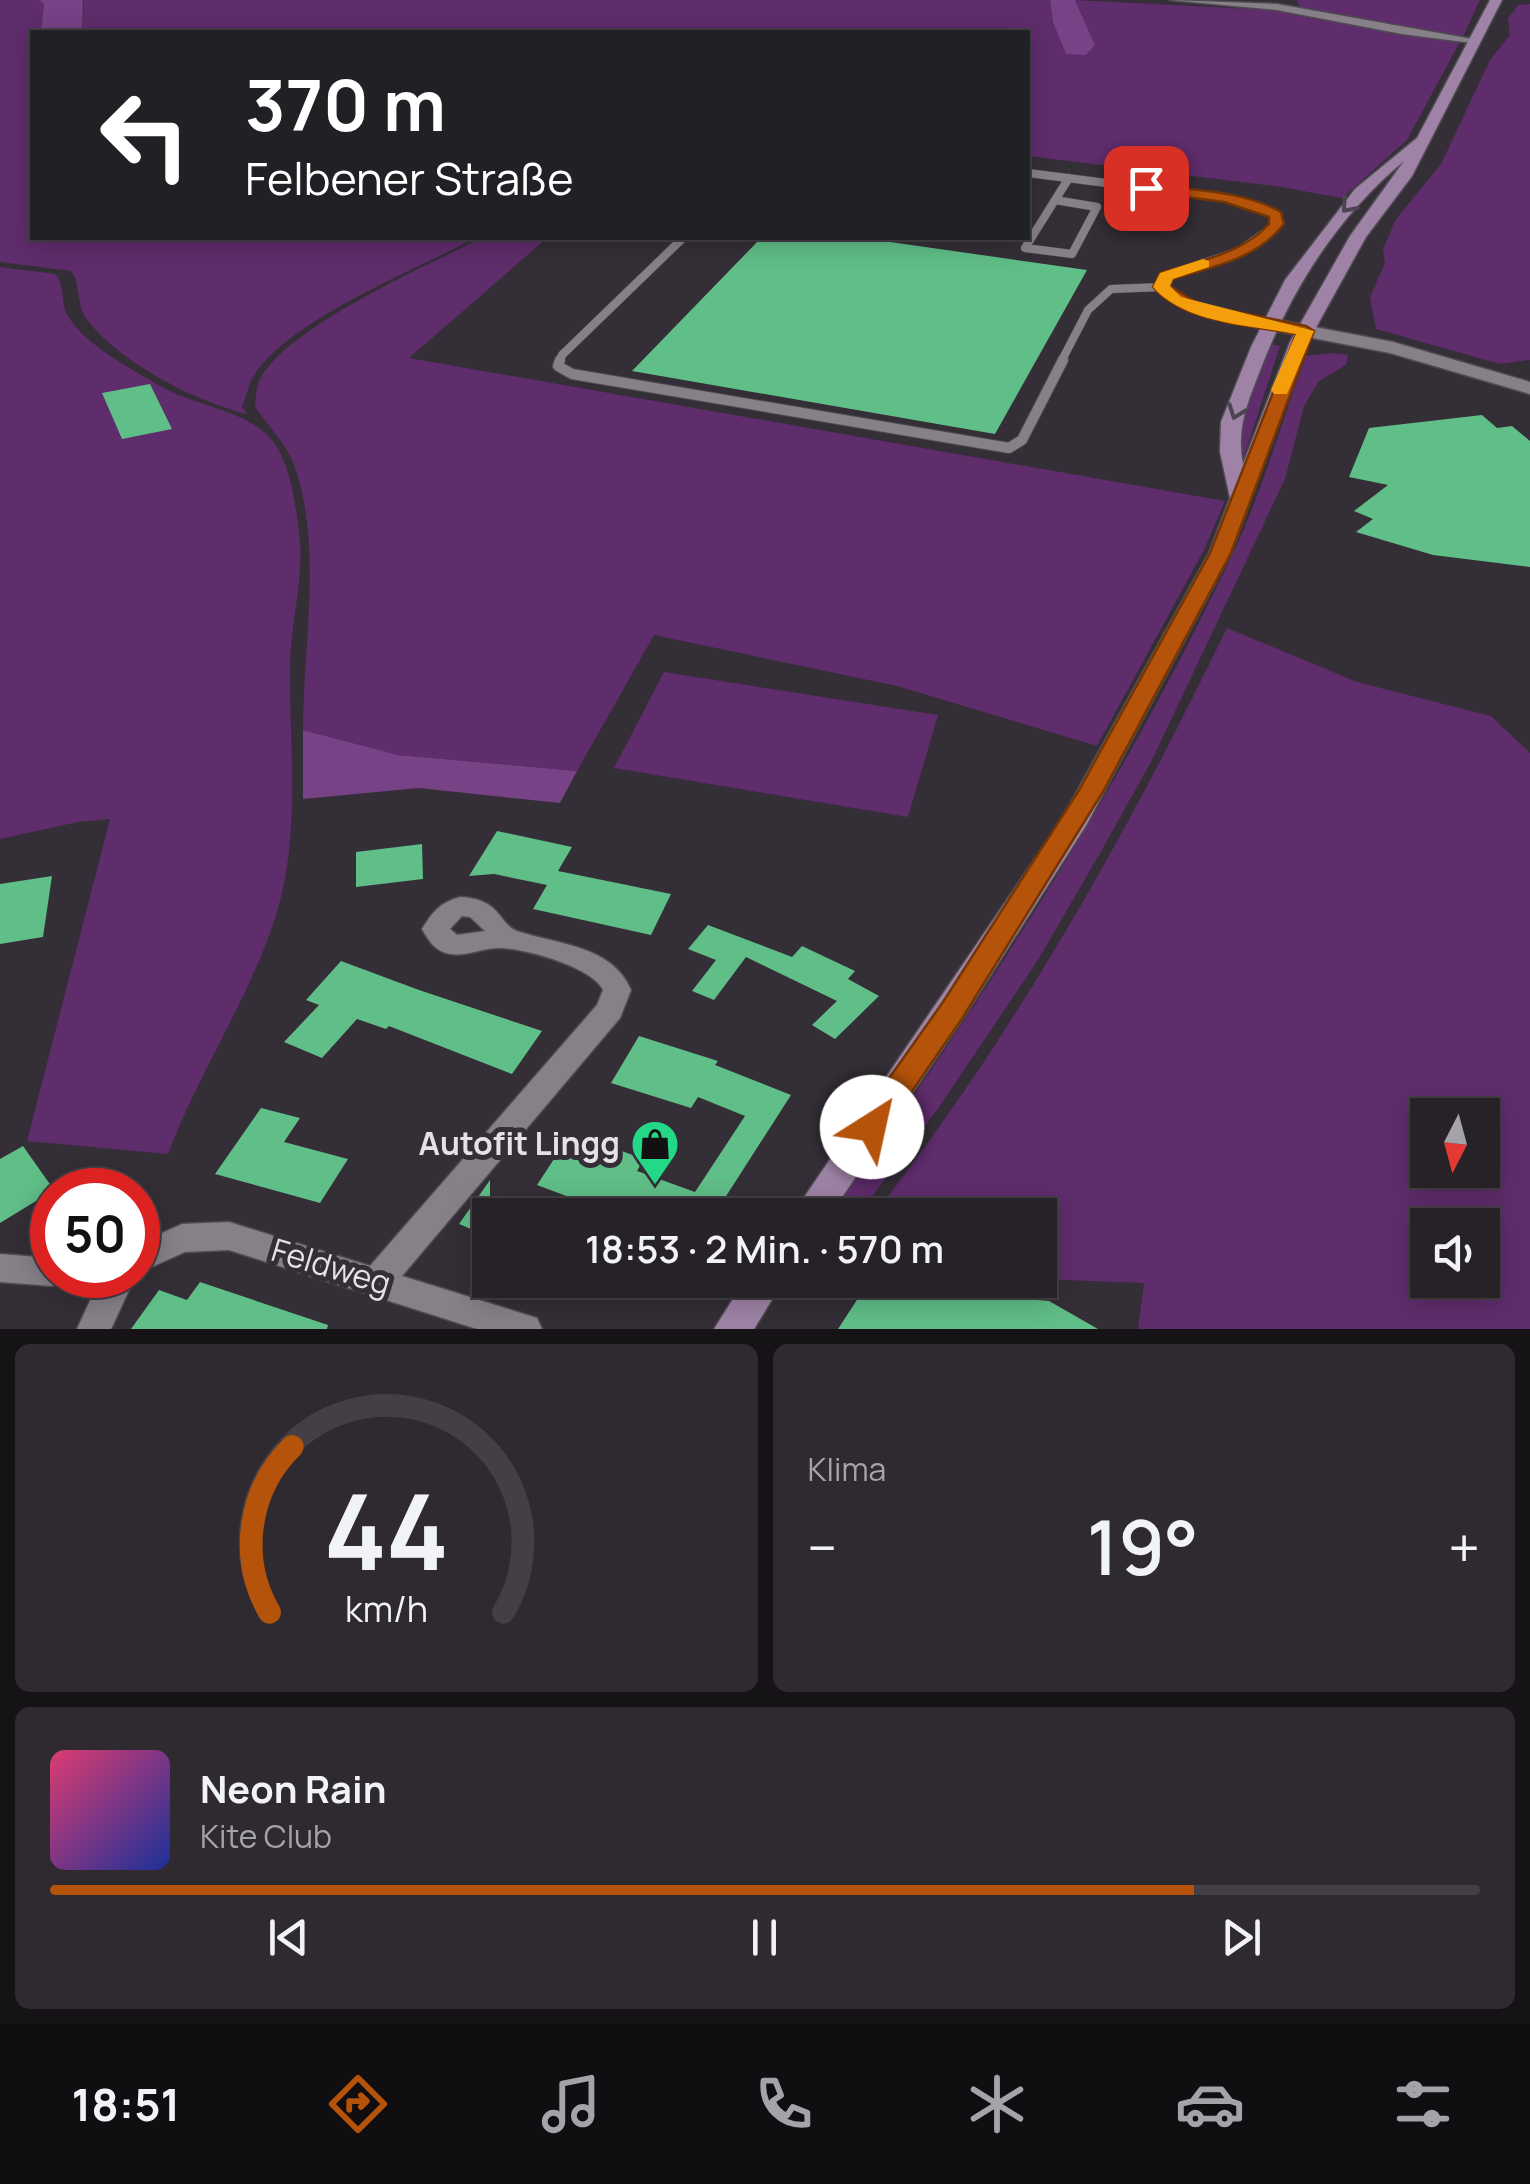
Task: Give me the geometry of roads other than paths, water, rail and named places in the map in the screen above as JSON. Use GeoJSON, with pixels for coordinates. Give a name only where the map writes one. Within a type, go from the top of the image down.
{"type":"FeatureCollection","features":[{"type":"Feature","properties":{"kind":"main road"},"geometry":{"type":"LineString","coordinates":[[822,1198],[953,1009],[1073,824],[1220,553],[1242,502],[1287,370],[1306,331],[1358,236],[1404,176],[1496,0]]}},
{"type":"Feature","properties":{"kind":"main road"},"geometry":{"type":"LineString","coordinates":[[1242,502],[1232,468],[1229,430],[1268,324],[1343,209],[1384,168],[1420,141]]}},
{"type":"Feature","properties":{"kind":"main road"},"geometry":{"type":"LineString","coordinates":[[733,1329],[754,1298]]}},
{"type":"Feature","properties":{"kind":"street"},"geometry":{"type":"LineString","coordinates":[[1175,0],[1277,7],[1472,40]]}},
{"type":"Feature","properties":{"kind":"street"},"geometry":{"type":"LineString","coordinates":[[1268,324],[1393,348],[1530,388]]}},
{"type":"Feature","properties":{"kind":"street"},"geometry":{"type":"LineString","coordinates":[[378,1280],[610,1010],[618,990],[609,974],[585,962],[502,937]]}},
{"type":"Feature","properties":{"kind":"street","name":"Feldweg"},"geometry":{"type":"LineString","coordinates":[[160,1249],[182,1238],[229,1236],[525,1329]]}},
{"type":"Feature","properties":{"kind":"street"},"geometry":{"type":"LineString","coordinates":[[0,1268],[30,1270]]}},
{"type":"Feature","properties":{"kind":"street","name":"Feldweg"},"geometry":{"type":"LineString","coordinates":[[94,1329],[105,1298]]}},
{"type":"Feature","properties":{"kind":"lane"},"geometry":{"type":"LineString","coordinates":[[1030,173],[1260,206],[1276,215],[1277,224],[1262,242],[1229,257],[1166,276],[1162,287]]}},
{"type":"Feature","properties":{"kind":"lane"},"geometry":{"type":"LineString","coordinates":[[1055,200],[1098,207],[1072,254],[1025,248],[1068,178]]}},
{"type":"Feature","properties":{"kind":"lane"},"geometry":{"type":"LineString","coordinates":[[680,240],[562,356],[558,366],[572,374],[1009,448],[1022,440],[1088,310],[1111,290],[1162,287],[1176,300],[1194,308],[1268,324]]}},
{"type":"Feature","properties":{"kind":"place","name":"Autofit Lingg"},"geometry":{"type":"Point","coordinates":[655,1186]}}]}
